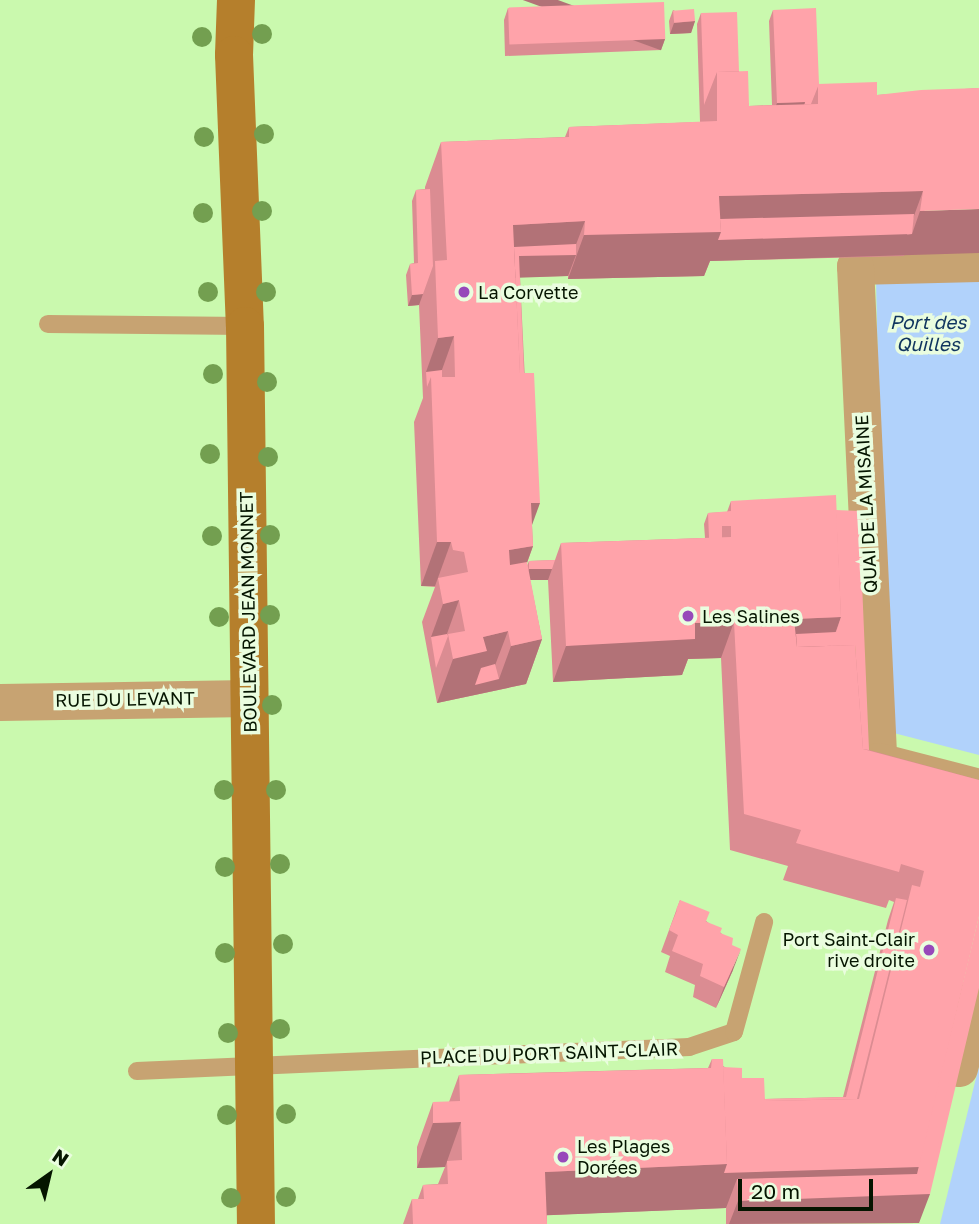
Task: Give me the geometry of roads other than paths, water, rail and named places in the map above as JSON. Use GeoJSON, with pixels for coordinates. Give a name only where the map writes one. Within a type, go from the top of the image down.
{"type":"FeatureCollection","features":[{"type":"Feature","properties":{"kind":"street","name":"BOULEVARD JEAN MONNET"},"geometry":{"type":"LineString","coordinates":[[236,0],[234,55],[245,326],[256,1224]]}},
{"type":"Feature","properties":{"kind":"street","name":"QUAI DE LA MISAINE"},"geometry":{"type":"LineString","coordinates":[[979,263],[855,266],[878,761],[979,787]]}},
{"type":"Feature","properties":{"kind":"street","name":"RUE DU LEVANT"},"geometry":{"type":"LineString","coordinates":[[0,702],[249,698]]}},
{"type":"Feature","properties":{"kind":"street"},"geometry":{"type":"LineString","coordinates":[[952,1095],[979,991]]}},
{"type":"Feature","properties":{"kind":"lane"},"geometry":{"type":"LineString","coordinates":[[48,324],[245,326]]}},
{"type":"Feature","properties":{"kind":"lane","name":"PLACE DU PORT SAINT-CLAIR"},"geometry":{"type":"LineString","coordinates":[[254,1066],[689,1047],[734,1032],[764,922]]}},
{"type":"Feature","properties":{"kind":"lane"},"geometry":{"type":"LineString","coordinates":[[137,1071],[254,1066]]}},
{"type":"Feature","properties":{"kind":"water","name":"Port des Quilles"},"geometry":{"type":"Polygon","coordinates":[[[979,278],[979,755],[886,731],[876,280],[979,278]]]}},
{"type":"Feature","properties":{"kind":"water"},"geometry":{"type":"Polygon","coordinates":[[[979,1066],[979,1224],[940,1224],[979,1066]]]}},
{"type":"Feature","properties":{"kind":"place","name":"La Corvette"},"geometry":{"type":"Point","coordinates":[464,292]}},
{"type":"Feature","properties":{"kind":"place","name":"Les Salines"},"geometry":{"type":"Point","coordinates":[688,616]}},
{"type":"Feature","properties":{"kind":"place","name":"Port Saint-Clair rive droite"},"geometry":{"type":"Point","coordinates":[929,950]}},
{"type":"Feature","properties":{"kind":"place","name":"Les Plages Dorées"},"geometry":{"type":"Point","coordinates":[563,1157]}}]}
